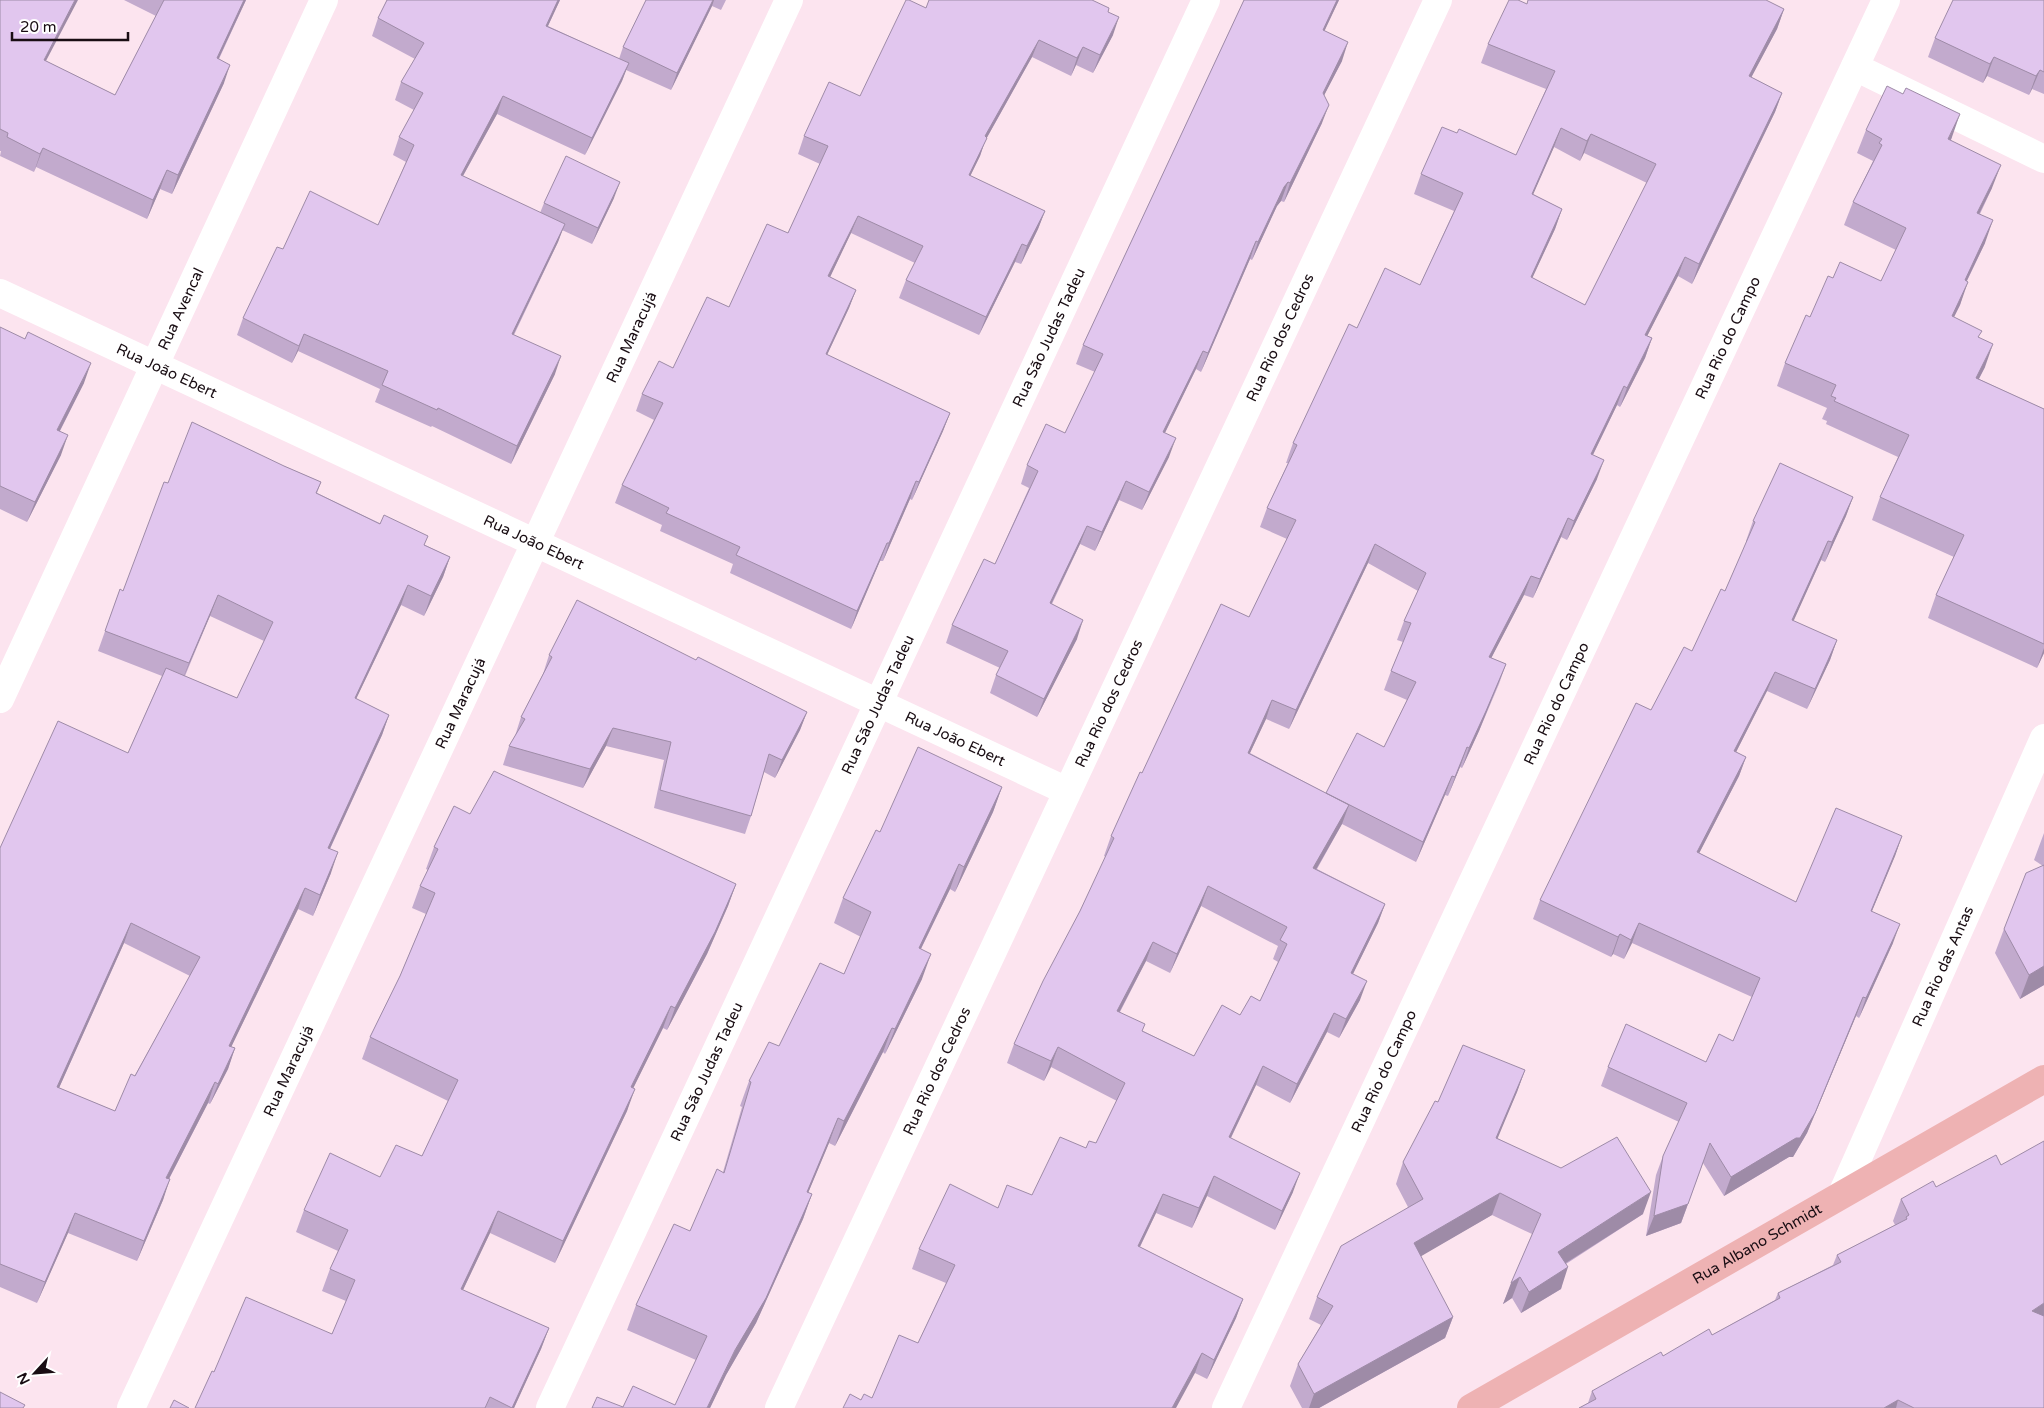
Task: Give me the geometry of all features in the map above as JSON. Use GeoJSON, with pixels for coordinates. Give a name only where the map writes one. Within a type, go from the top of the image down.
{"type":"FeatureCollection","features":[{"type":"Feature","properties":{"kind":"main road","name":"Rua Albano Schmidt"},"geometry":{"type":"LineString","coordinates":[[1470,1408],[2044,1079]]}},
{"type":"Feature","properties":{"kind":"street","name":"Rua Avencal"},"geometry":{"type":"LineString","coordinates":[[0,699],[324,0]]}},
{"type":"Feature","properties":{"kind":"street","name":"Rua Maracujá"},"geometry":{"type":"LineString","coordinates":[[131,1408],[789,0]]}},
{"type":"Feature","properties":{"kind":"street","name":"Rua São Judas Tadeu"},"geometry":{"type":"LineString","coordinates":[[550,1408],[1206,0]]}},
{"type":"Feature","properties":{"kind":"street","name":"Rua Rio dos Cedros"},"geometry":{"type":"LineString","coordinates":[[779,1408],[1438,0]]}},
{"type":"Feature","properties":{"kind":"street","name":"Rua Rio do Campo"},"geometry":{"type":"LineString","coordinates":[[1226,1408],[1886,0]]}},
{"type":"Feature","properties":{"kind":"street"},"geometry":{"type":"LineString","coordinates":[[1854,67],[2044,158]]}},
{"type":"Feature","properties":{"kind":"street","name":"Rua João Ebert"},"geometry":{"type":"LineString","coordinates":[[0,293],[1068,792]]}},
{"type":"Feature","properties":{"kind":"street","name":"Rua Rio das Antas"},"geometry":{"type":"LineString","coordinates":[[1842,1194],[2044,738]]}},
{"type":"Feature","properties":{"kind":"building"},"geometry":{"type":"Polygon","coordinates":[[[0,0],[75,0],[44,60],[115,95],[164,0],[244,0],[217,58],[230,65],[178,175],[167,170],[153,200],[43,148],[40,154],[7,137],[8,133],[0,129],[0,0]]]}},
{"type":"Feature","properties":{"kind":"building"},"geometry":{"type":"Polygon","coordinates":[[[387,0],[558,0],[546,26],[629,63],[592,138],[503,96],[461,175],[565,224],[512,334],[561,356],[517,446],[438,408],[437,410],[382,385],[388,371],[304,334],[299,346],[243,318],[277,247],[283,249],[310,191],[378,225],[414,145],[399,137],[423,93],[401,82],[424,43],[378,18],[387,0]]]}},
{"type":"Feature","properties":{"kind":"building"},"geometry":{"type":"Polygon","coordinates":[[[646,0],[713,0],[677,73],[623,47],[646,0]]]}},
{"type":"Feature","properties":{"kind":"building"},"geometry":{"type":"Polygon","coordinates":[[[906,0],[926,8],[929,0],[1092,0],[1109,8],[1108,12],[1119,17],[1100,55],[1083,47],[1077,58],[1039,40],[985,136],[987,138],[969,175],[1045,211],[1027,246],[1022,244],[986,317],[906,280],[923,246],[858,216],[828,276],[856,290],[826,354],[950,413],[919,482],[916,481],[857,611],[736,555],[740,547],[666,513],[669,508],[622,485],[663,403],[642,394],[659,361],[673,368],[707,297],[729,307],[767,224],[788,233],[828,146],[804,136],[829,82],[860,96],[906,0]]]}},
{"type":"Feature","properties":{"kind":"building"},"geometry":{"type":"Polygon","coordinates":[[[1244,0],[1337,0],[1323,30],[1348,42],[1323,93],[1329,105],[1290,183],[1288,182],[1284,187],[1258,242],[1256,241],[1208,353],[1203,351],[1163,432],[1176,438],[1149,492],[1126,481],[1102,532],[1087,526],[1050,603],[1083,620],[1044,699],[996,675],[1008,651],[952,625],[984,559],[995,564],[1038,471],[1027,465],[1046,424],[1065,433],[1103,354],[1083,345],[1244,0]]]}},
{"type":"Feature","properties":{"kind":"building"},"geometry":{"type":"Polygon","coordinates":[[[1509,0],[1518,0],[1527,4],[1528,0],[1766,0],[1784,9],[1749,76],[1782,93],[1699,264],[1685,257],[1645,335],[1652,338],[1627,388],[1624,386],[1591,454],[1604,460],[1574,521],[1568,518],[1540,579],[1531,576],[1489,657],[1506,664],[1469,748],[1467,747],[1455,777],[1452,776],[1423,842],[1326,793],[1357,733],[1384,747],[1416,682],[1391,671],[1411,623],[1404,621],[1426,573],[1375,544],[1296,710],[1272,700],[1248,753],[1349,805],[1313,868],[1385,904],[1351,973],[1367,981],[1346,1019],[1334,1013],[1297,1084],[1263,1066],[1229,1137],[1300,1173],[1282,1211],[1214,1176],[1199,1208],[1163,1194],[1138,1246],[1243,1299],[1214,1360],[1202,1353],[1172,1408],[843,1408],[850,1394],[861,1400],[864,1394],[872,1398],[899,1335],[918,1343],[955,1265],[919,1249],[950,1184],[998,1208],[1007,1185],[1032,1195],[1060,1137],[1086,1148],[1089,1141],[1096,1143],[1125,1083],[1058,1047],[1051,1061],[1014,1044],[1043,981],[1080,911],[1114,838],[1111,836],[1140,772],[1142,773],[1221,604],[1249,617],[1296,520],[1267,508],[1297,445],[1293,443],[1349,324],[1357,328],[1385,268],[1420,285],[1463,193],[1421,174],[1442,127],[1457,133],[1459,129],[1516,155],[1555,71],[1488,44],[1509,0]],[[1561,128],[1532,194],[1562,209],[1531,277],[1585,305],[1656,164],[1591,134],[1587,141],[1561,128]],[[1208,886],[1177,954],[1153,942],[1117,1011],[1145,1024],[1142,1031],[1194,1056],[1222,1005],[1240,1015],[1251,996],[1260,1001],[1287,944],[1280,940],[1287,927],[1208,886]]]}},
{"type":"Feature","properties":{"kind":"building"},"geometry":{"type":"Polygon","coordinates":[[[1953,0],[2044,0],[2044,72],[2040,70],[2036,76],[1994,57],[1990,64],[1935,38],[1953,0]]]}},
{"type":"Feature","properties":{"kind":"building"},"geometry":{"type":"Polygon","coordinates":[[[1887,86],[1903,94],[1906,88],[1960,114],[1948,139],[2001,165],[1977,213],[1993,220],[1965,280],[1968,282],[1952,316],[1982,331],[1978,337],[1993,344],[1976,378],[2044,409],[2044,644],[1936,595],[1964,535],[1880,497],[1909,435],[1834,401],[1836,398],[1831,396],[1836,385],[1785,363],[1806,315],[1810,317],[1828,276],[1833,278],[1840,262],[1881,281],[1906,228],[1853,202],[1882,145],[1879,143],[1882,139],[1866,130],[1887,86]]]}},
{"type":"Feature","properties":{"kind":"building"},"geometry":{"type":"Polygon","coordinates":[[[566,156],[620,182],[598,228],[544,203],[566,156]]]}},
{"type":"Feature","properties":{"kind":"building"},"geometry":{"type":"Polygon","coordinates":[[[0,327],[25,339],[28,332],[91,363],[57,430],[68,435],[35,502],[0,486],[0,327]]]}},
{"type":"Feature","properties":{"kind":"building"},"geometry":{"type":"Polygon","coordinates":[[[192,422],[321,482],[316,493],[380,524],[384,515],[428,536],[424,545],[450,557],[431,596],[408,585],[355,698],[389,715],[328,848],[338,852],[320,895],[305,888],[229,1046],[235,1048],[218,1084],[215,1082],[166,1178],[170,1179],[144,1241],[75,1213],[45,1282],[0,1264],[0,848],[58,721],[128,753],[166,668],[237,698],[273,622],[218,595],[189,663],[105,631],[120,589],[123,591],[164,482],[168,483],[192,422]],[[131,923],[57,1087],[115,1111],[131,1074],[135,1076],[200,957],[131,923]]]}},
{"type":"Feature","properties":{"kind":"building"},"geometry":{"type":"Polygon","coordinates":[[[1780,463],[1853,497],[1832,542],[1828,541],[1792,620],[1837,640],[1815,689],[1775,672],[1734,751],[1746,757],[1697,852],[1796,902],[1836,808],[1902,836],[1871,911],[1900,924],[1866,998],[1863,997],[1815,1113],[1800,1138],[1796,1138],[1731,1177],[1710,1143],[1688,1204],[1654,1216],[1663,1156],[1687,1103],[1608,1067],[1626,1024],[1706,1062],[1719,1034],[1733,1041],[1760,978],[1639,923],[1631,940],[1620,934],[1618,937],[1540,900],[1636,703],[1651,710],[1684,647],[1692,651],[1721,589],[1725,591],[1755,522],[1753,521],[1780,463]]]}},
{"type":"Feature","properties":{"kind":"building"},"geometry":{"type":"Polygon","coordinates":[[[577,600],[696,660],[698,657],[807,712],[782,760],[769,754],[751,816],[660,790],[671,742],[613,728],[590,769],[509,746],[525,719],[521,717],[552,657],[549,655],[577,600]]]}},
{"type":"Feature","properties":{"kind":"building"},"geometry":{"type":"Polygon","coordinates":[[[918,747],[1002,787],[964,867],[959,864],[919,948],[931,954],[895,1029],[892,1028],[844,1121],[838,1118],[807,1192],[812,1194],[766,1298],[735,1350],[707,1408],[592,1408],[597,1397],[623,1407],[633,1386],[675,1405],[707,1336],[636,1305],[674,1224],[690,1231],[717,1169],[724,1173],[751,1082],[749,1081],[769,1042],[779,1046],[820,963],[844,974],[871,912],[843,898],[876,830],[880,832],[918,747]]]}},
{"type":"Feature","properties":{"kind":"building"},"geometry":{"type":"Polygon","coordinates":[[[494,771],[736,884],[715,932],[675,1008],[671,1006],[631,1087],[635,1089],[563,1241],[498,1211],[461,1289],[549,1328],[512,1408],[490,1397],[485,1408],[195,1408],[212,1371],[214,1372],[246,1297],[332,1334],[355,1280],[330,1269],[348,1230],[304,1210],[330,1153],[380,1177],[396,1145],[422,1156],[458,1080],[370,1037],[400,976],[435,893],[420,886],[438,849],[434,847],[454,806],[470,814],[494,771]]]}},
{"type":"Feature","properties":{"kind":"building"},"geometry":{"type":"Polygon","coordinates":[[[2044,865],[2044,966],[2029,975],[2004,929],[2026,873],[2044,865]]]}},
{"type":"Feature","properties":{"kind":"building"},"geometry":{"type":"Polygon","coordinates":[[[1463,1045],[1525,1070],[1496,1138],[1561,1168],[1617,1137],[1651,1192],[1558,1252],[1568,1267],[1529,1292],[1520,1277],[1511,1283],[1541,1214],[1500,1193],[1414,1243],[1453,1317],[1314,1394],[1298,1364],[1333,1306],[1317,1297],[1341,1246],[1423,1199],[1403,1162],[1435,1101],[1438,1102],[1463,1045]]]}},
{"type":"Feature","properties":{"kind":"building"},"geometry":{"type":"Polygon","coordinates":[[[2044,1141],[2044,1303],[2032,1311],[2044,1316],[2044,1408],[1914,1408],[1898,1400],[1884,1408],[1579,1408],[1596,1399],[1592,1391],[1661,1352],[1663,1356],[1709,1329],[1712,1335],[1780,1298],[1778,1293],[1841,1262],[1837,1255],[1907,1219],[1906,1217],[1909,1215],[1901,1199],[1933,1181],[1936,1187],[1996,1155],[2001,1165],[2044,1141]]]}},
{"type":"Feature","properties":{"kind":"building"},"geometry":{"type":"Polygon","coordinates":[[[0,1392],[25,1405],[23,1408],[0,1408],[0,1392]]]}},
{"type":"Feature","properties":{"kind":"building"},"geometry":{"type":"Polygon","coordinates":[[[174,1400],[189,1408],[170,1408],[174,1400]]]}}]}
